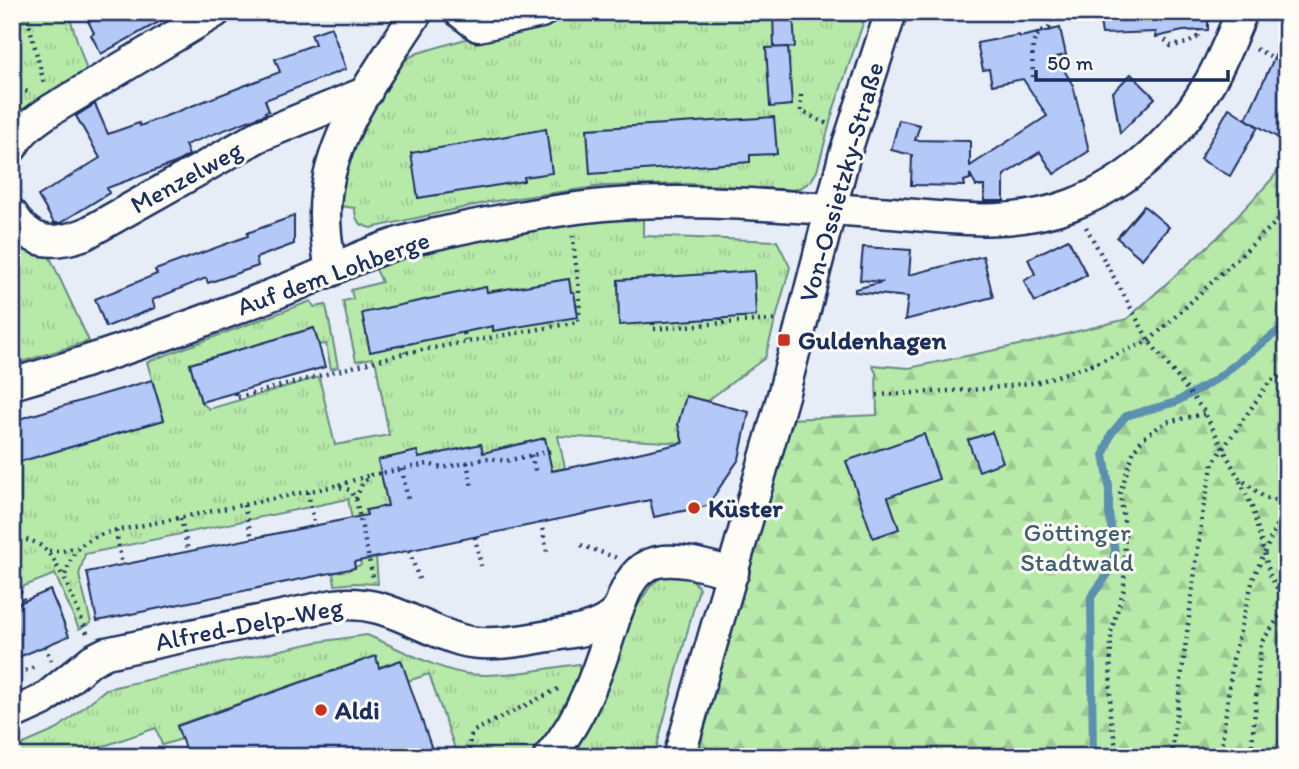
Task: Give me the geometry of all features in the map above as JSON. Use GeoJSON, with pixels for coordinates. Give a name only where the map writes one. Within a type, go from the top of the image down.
{"type":"FeatureCollection","features":[{"type":"Feature","properties":{"kind":"street"},"geometry":{"type":"LineString","coordinates":[[12,147],[17,137],[51,110],[215,12]]}},
{"type":"Feature","properties":{"kind":"street"},"geometry":{"type":"LineString","coordinates":[[331,271],[324,224],[326,195],[334,159],[348,124],[417,12]]}},
{"type":"Feature","properties":{"kind":"street"},"geometry":{"type":"LineString","coordinates":[[460,12],[478,26],[541,12]]}},
{"type":"Feature","properties":{"kind":"street","name":"Von-Ossietzky-Straße"},"geometry":{"type":"LineString","coordinates":[[679,757],[733,573],[844,158],[891,12]]}},
{"type":"Feature","properties":{"kind":"street"},"geometry":{"type":"LineString","coordinates":[[831,210],[1005,220],[1029,217],[1075,203],[1121,180],[1159,150],[1174,133],[1205,89],[1242,12]]}},
{"type":"Feature","properties":{"kind":"street","name":"Menzelweg"},"geometry":{"type":"LineString","coordinates":[[12,214],[29,234],[48,243],[64,242],[85,234],[259,136],[367,92]]}},
{"type":"Feature","properties":{"kind":"street","name":"Auf dem Lohberge"},"geometry":{"type":"LineString","coordinates":[[12,384],[132,346],[396,244],[497,221],[605,205],[670,202],[831,210]]}},
{"type":"Feature","properties":{"kind":"street"},"geometry":{"type":"LineString","coordinates":[[549,757],[574,721],[587,695],[617,611],[640,569],[650,564],[673,561],[733,573]]}},
{"type":"Feature","properties":{"kind":"street","name":"Alfred-Delp-Weg"},"geometry":{"type":"LineString","coordinates":[[12,714],[48,697],[97,657],[342,604],[365,604],[384,608],[461,640],[483,643],[585,630],[617,611]]}},
{"type":"Feature","properties":{"kind":"path"},"geometry":{"type":"LineString","coordinates":[[26,12],[51,110]]}},
{"type":"Feature","properties":{"kind":"path"},"geometry":{"type":"LineString","coordinates":[[931,12],[948,20],[985,12]]}},
{"type":"Feature","properties":{"kind":"path"},"geometry":{"type":"LineString","coordinates":[[1033,77],[1033,39],[1038,33],[1049,28],[1051,20]]}},
{"type":"Feature","properties":{"kind":"path"},"geometry":{"type":"LineString","coordinates":[[1198,29],[1198,37]]}},
{"type":"Feature","properties":{"kind":"path"},"geometry":{"type":"LineString","coordinates":[[1198,37],[1226,48]]}},
{"type":"Feature","properties":{"kind":"path"},"geometry":{"type":"LineString","coordinates":[[1165,40],[1171,46],[1188,43],[1198,37]]}},
{"type":"Feature","properties":{"kind":"path"},"geometry":{"type":"LineString","coordinates":[[801,95],[801,111]]}},
{"type":"Feature","properties":{"kind":"path"},"geometry":{"type":"LineString","coordinates":[[1075,203],[1149,341],[1204,412],[1224,449],[1252,507],[1264,556],[1287,607],[1261,643],[1251,757]]}},
{"type":"Feature","properties":{"kind":"path"},"geometry":{"type":"LineString","coordinates":[[877,395],[984,389],[1038,382],[1094,364],[1149,341],[1287,212]]}},
{"type":"Feature","properties":{"kind":"path"},"geometry":{"type":"LineString","coordinates":[[235,393],[236,398],[296,378],[405,353],[526,328],[578,322],[581,306],[573,236]]}},
{"type":"Feature","properties":{"kind":"path"},"geometry":{"type":"LineString","coordinates":[[12,290],[23,305]]}},
{"type":"Feature","properties":{"kind":"path"},"geometry":{"type":"LineString","coordinates":[[653,323],[653,329],[721,320],[803,318]]}},
{"type":"Feature","properties":{"kind":"path"},"geometry":{"type":"LineString","coordinates":[[464,332],[466,341]]}},
{"type":"Feature","properties":{"kind":"path"},"geometry":{"type":"LineString","coordinates":[[403,345],[405,353]]}},
{"type":"Feature","properties":{"kind":"path"},"geometry":{"type":"LineString","coordinates":[[1171,757],[1183,678],[1202,509],[1213,463],[1270,381],[1287,373]]}},
{"type":"Feature","properties":{"kind":"path"},"geometry":{"type":"LineString","coordinates":[[1118,757],[1110,716],[1111,632],[1124,588],[1125,528],[1120,494],[1134,450],[1143,438],[1166,422],[1204,412]]}},
{"type":"Feature","properties":{"kind":"path"},"geometry":{"type":"LineString","coordinates":[[12,539],[28,540],[48,551],[63,551],[116,531],[308,492],[371,475],[428,464],[442,468],[489,458],[506,461],[551,451]]}},
{"type":"Feature","properties":{"kind":"path"},"geometry":{"type":"LineString","coordinates":[[531,455],[536,474]]}},
{"type":"Feature","properties":{"kind":"path"},"geometry":{"type":"LineString","coordinates":[[467,462],[472,488]]}},
{"type":"Feature","properties":{"kind":"path"},"geometry":{"type":"LineString","coordinates":[[402,469],[408,501]]}},
{"type":"Feature","properties":{"kind":"path"},"geometry":{"type":"LineString","coordinates":[[356,500],[362,484],[371,475]]}},
{"type":"Feature","properties":{"kind":"path"},"geometry":{"type":"LineString","coordinates":[[1220,757],[1233,659],[1253,579],[1287,502],[1265,498],[1238,477]]}},
{"type":"Feature","properties":{"kind":"path"},"geometry":{"type":"LineString","coordinates":[[335,486],[350,490],[356,500],[375,583]]}},
{"type":"Feature","properties":{"kind":"path"},"geometry":{"type":"LineString","coordinates":[[308,492],[315,526]]}},
{"type":"Feature","properties":{"kind":"path"},"geometry":{"type":"LineString","coordinates":[[244,505],[251,538]]}},
{"type":"Feature","properties":{"kind":"path"},"geometry":{"type":"LineString","coordinates":[[181,518],[188,551]]}},
{"type":"Feature","properties":{"kind":"path"},"geometry":{"type":"LineString","coordinates":[[541,522],[547,552]]}},
{"type":"Feature","properties":{"kind":"path"},"geometry":{"type":"LineString","coordinates":[[116,531],[122,565]]}},
{"type":"Feature","properties":{"kind":"path"},"geometry":{"type":"LineString","coordinates":[[475,537],[481,566]]}},
{"type":"Feature","properties":{"kind":"path"},"geometry":{"type":"LineString","coordinates":[[581,545],[640,569]]}},
{"type":"Feature","properties":{"kind":"path"},"geometry":{"type":"LineString","coordinates":[[64,578],[77,547]]}},
{"type":"Feature","properties":{"kind":"path"},"geometry":{"type":"LineString","coordinates":[[48,551],[64,578],[97,657]]}},
{"type":"Feature","properties":{"kind":"path"},"geometry":{"type":"LineString","coordinates":[[409,551],[419,579]]}},
{"type":"Feature","properties":{"kind":"path"},"geometry":{"type":"LineString","coordinates":[[12,572],[24,601]]}},
{"type":"Feature","properties":{"kind":"path"},"geometry":{"type":"LineString","coordinates":[[469,757],[470,737],[474,731],[572,682]]}},
{"type":"Feature","properties":{"kind":"green space"},"geometry":{"type":"Polygon","coordinates":[[[12,12],[68,12],[88,74],[24,115],[12,113],[12,12]]]}},
{"type":"Feature","properties":{"kind":"green space"},"geometry":{"type":"Polygon","coordinates":[[[583,12],[867,12],[834,108],[817,171],[811,181],[802,187],[792,190],[689,184],[603,186],[489,202],[371,228],[358,222],[355,208],[339,206],[343,174],[367,117],[402,61],[418,53],[476,36],[583,12]]]}},
{"type":"Feature","properties":{"kind":"green space","name":"Göttinger Stadtwald"},"geometry":{"type":"Polygon","coordinates":[[[1287,157],[1287,757],[697,757],[790,419],[877,415],[876,373],[872,365],[909,368],[1127,319],[1218,237],[1272,179],[1287,157]]]}},
{"type":"Feature","properties":{"kind":"green space"},"geometry":{"type":"Polygon","coordinates":[[[643,214],[643,236],[777,241],[790,267],[765,358],[707,401],[686,397],[678,424],[683,443],[558,436],[565,468],[366,510],[376,557],[378,584],[335,585],[333,573],[361,565],[348,499],[85,554],[79,575],[91,623],[79,629],[55,574],[12,591],[12,464],[164,420],[147,362],[311,301],[314,307],[326,305],[338,367],[331,369],[326,344],[318,345],[313,328],[190,364],[201,402],[209,409],[319,377],[335,445],[389,435],[376,364],[372,358],[356,361],[343,301],[353,299],[351,290],[382,282],[374,265],[473,237],[643,214]]]}},
{"type":"Feature","properties":{"kind":"green space"},"geometry":{"type":"Polygon","coordinates":[[[12,231],[47,251],[89,341],[12,365],[12,231]]]}},
{"type":"Feature","properties":{"kind":"green space"},"geometry":{"type":"Polygon","coordinates":[[[681,574],[692,579],[699,588],[654,757],[458,757],[429,674],[408,681],[401,660],[379,667],[375,656],[177,725],[182,739],[162,745],[156,728],[72,757],[12,757],[12,749],[56,730],[106,689],[317,642],[367,635],[432,664],[469,674],[510,674],[579,664],[579,683],[615,654],[635,610],[651,585],[660,578],[681,574]]]}},
{"type":"Feature","properties":{"kind":"building"},"geometry":{"type":"Polygon","coordinates":[[[103,12],[177,12],[101,54],[91,35],[94,33],[88,21],[103,12]]]}},
{"type":"Feature","properties":{"kind":"building"},"geometry":{"type":"Polygon","coordinates":[[[773,12],[793,12],[795,47],[774,48],[773,12]]]}},
{"type":"Feature","properties":{"kind":"building"},"geometry":{"type":"Polygon","coordinates":[[[1139,12],[1208,12],[1208,30],[1183,31],[1156,37],[1156,32],[1102,34],[1100,21],[1139,12]]]}},
{"type":"Feature","properties":{"kind":"building"},"geometry":{"type":"Polygon","coordinates":[[[331,27],[346,69],[265,100],[269,111],[265,112],[266,114],[185,145],[189,155],[175,163],[107,188],[109,193],[60,223],[54,223],[38,196],[100,158],[76,116],[95,104],[108,134],[139,123],[140,126],[280,72],[275,59],[315,44],[311,34],[331,27]]]}},
{"type":"Feature","properties":{"kind":"building"},"geometry":{"type":"Polygon","coordinates":[[[1060,28],[1066,55],[1056,57],[1073,85],[1089,151],[1054,174],[1040,152],[1004,175],[1004,201],[984,201],[984,186],[976,186],[970,174],[970,179],[964,181],[965,186],[911,185],[912,155],[891,150],[899,120],[920,125],[915,140],[970,141],[970,166],[1047,116],[1023,79],[992,85],[989,69],[983,70],[977,43],[1060,28]]]}},
{"type":"Feature","properties":{"kind":"building"},"geometry":{"type":"Polygon","coordinates":[[[1287,30],[1287,143],[1246,119],[1287,30]]]}},
{"type":"Feature","properties":{"kind":"building"},"geometry":{"type":"Polygon","coordinates":[[[788,47],[792,105],[770,107],[766,48],[788,47]]]}},
{"type":"Feature","properties":{"kind":"building"},"geometry":{"type":"Polygon","coordinates":[[[1131,74],[1155,98],[1120,133],[1113,92],[1131,74]]]}},
{"type":"Feature","properties":{"kind":"building"},"geometry":{"type":"Polygon","coordinates":[[[1229,108],[1258,127],[1230,176],[1200,159],[1229,108]]]}},
{"type":"Feature","properties":{"kind":"building"},"geometry":{"type":"Polygon","coordinates":[[[774,117],[777,154],[750,155],[750,162],[590,174],[587,129],[774,117]]]}},
{"type":"Feature","properties":{"kind":"building"},"geometry":{"type":"Polygon","coordinates":[[[546,129],[552,173],[524,177],[524,181],[418,198],[411,153],[546,129]]]}},
{"type":"Feature","properties":{"kind":"building"},"geometry":{"type":"Polygon","coordinates":[[[1144,206],[1169,227],[1142,259],[1117,238],[1144,206]]]}},
{"type":"Feature","properties":{"kind":"building"},"geometry":{"type":"Polygon","coordinates":[[[294,216],[294,244],[256,258],[258,266],[208,283],[206,278],[152,300],[155,308],[106,327],[95,299],[157,274],[155,270],[294,216]]]}},
{"type":"Feature","properties":{"kind":"building"},"geometry":{"type":"Polygon","coordinates":[[[1068,239],[1087,275],[1035,302],[1024,281],[1035,274],[1028,259],[1068,239]]]}},
{"type":"Feature","properties":{"kind":"building"},"geometry":{"type":"Polygon","coordinates":[[[863,247],[911,250],[909,275],[983,256],[993,297],[905,320],[908,297],[855,292],[855,289],[883,282],[860,280],[863,247]]]}},
{"type":"Feature","properties":{"kind":"building"},"geometry":{"type":"Polygon","coordinates":[[[754,271],[756,316],[619,325],[618,280],[754,271]]]}},
{"type":"Feature","properties":{"kind":"building"},"geometry":{"type":"Polygon","coordinates":[[[569,279],[578,317],[493,331],[493,326],[370,352],[362,313],[486,287],[487,292],[569,279]]]}},
{"type":"Feature","properties":{"kind":"building"},"geometry":{"type":"Polygon","coordinates":[[[314,328],[325,367],[201,402],[190,364],[314,328]]]}},
{"type":"Feature","properties":{"kind":"building"},"geometry":{"type":"Polygon","coordinates":[[[152,380],[164,420],[12,464],[12,421],[152,380]]]}},
{"type":"Feature","properties":{"kind":"building"},"geometry":{"type":"Polygon","coordinates":[[[686,396],[749,412],[739,459],[707,506],[654,517],[650,500],[354,562],[355,568],[97,621],[87,572],[367,515],[366,510],[388,506],[378,460],[417,451],[419,458],[481,444],[483,453],[545,438],[552,471],[583,465],[683,443],[678,424],[686,396]]]}},
{"type":"Feature","properties":{"kind":"building"},"geometry":{"type":"Polygon","coordinates":[[[992,432],[1003,462],[979,471],[968,440],[992,432]]]}},
{"type":"Feature","properties":{"kind":"building"},"geometry":{"type":"Polygon","coordinates":[[[924,434],[939,479],[888,497],[899,529],[873,538],[846,461],[924,434]]]}},
{"type":"Feature","properties":{"kind":"building"},"geometry":{"type":"Polygon","coordinates":[[[50,590],[69,636],[12,660],[12,606],[50,590]]]}},
{"type":"Feature","properties":{"kind":"building","name":"Aldi"},"geometry":{"type":"Polygon","coordinates":[[[376,656],[379,668],[401,660],[433,752],[418,757],[188,757],[177,726],[376,656]]]}},
{"type":"Feature","properties":{"kind":"waterway"},"geometry":{"type":"LineString","coordinates":[[1093,757],[1091,597],[1108,574],[1115,552],[1104,454],[1111,434],[1126,416],[1176,402],[1215,380],[1287,324]]}},
{"type":"Feature","properties":{"kind":"place","name":"Guldenhagen"},"geometry":{"type":"Point","coordinates":[784,340]}},
{"type":"Feature","properties":{"kind":"place","name":"Küster"},"geometry":{"type":"Point","coordinates":[694,508]}},
{"type":"Feature","properties":{"kind":"place","name":"Aldi"},"geometry":{"type":"Point","coordinates":[321,710]}}]}
